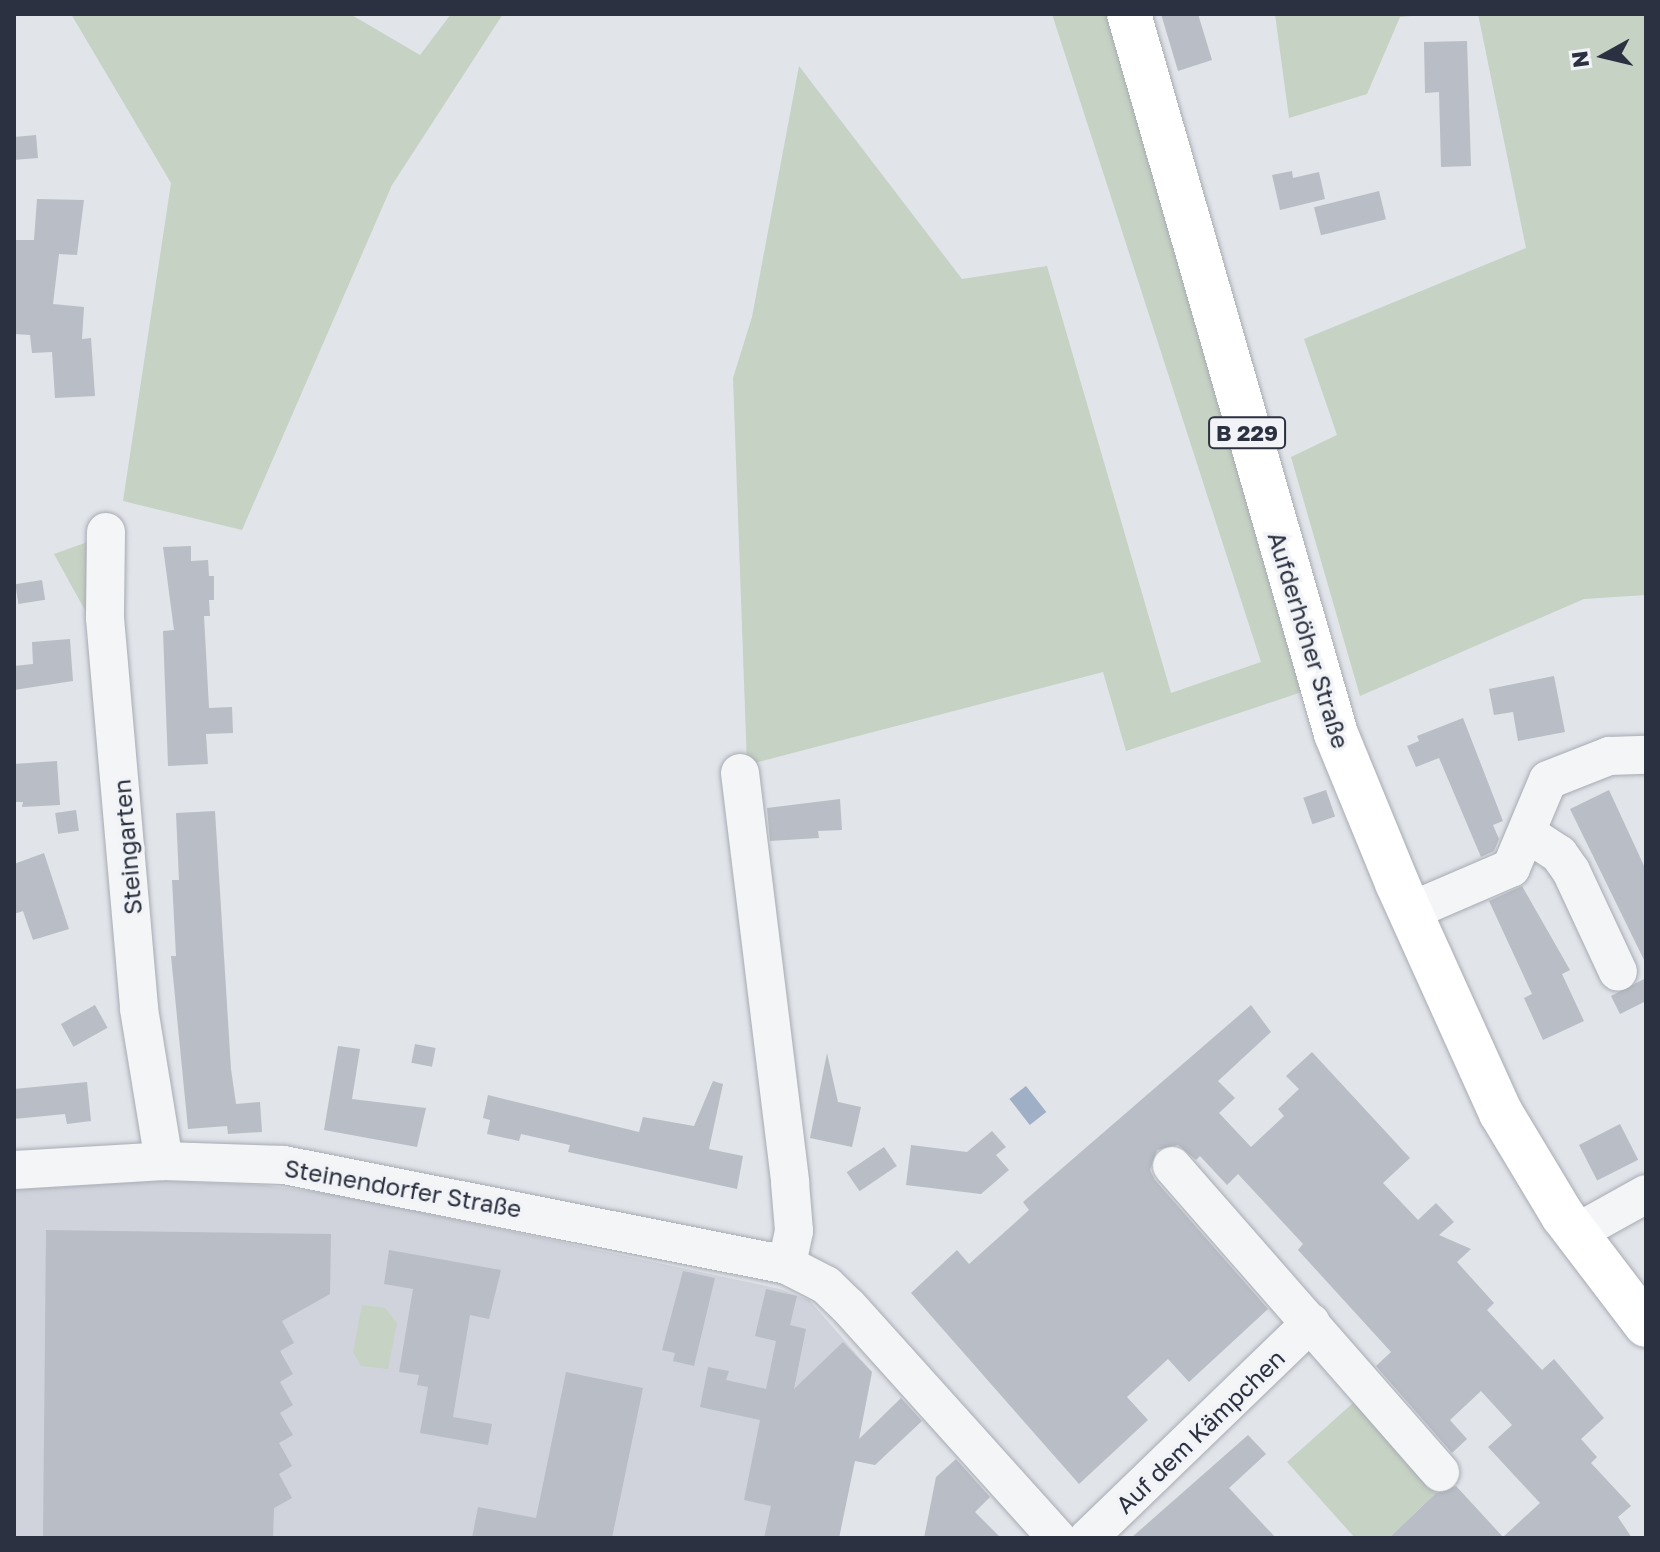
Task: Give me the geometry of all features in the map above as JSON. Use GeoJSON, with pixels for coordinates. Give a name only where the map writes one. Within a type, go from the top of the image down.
{"type":"FeatureCollection","features":[{"type":"Feature","properties":{"kind":"main road","name":"Aufderhöher Straße"},"geometry":{"type":"LineString","coordinates":[[1129,14],[1322,688],[1411,911],[1501,1113],[1576,1233],[1646,1325]]}},
{"type":"Feature","properties":{"kind":"street","name":"Steingarten"},"geometry":{"type":"LineString","coordinates":[[106,532],[105,618],[139,1009],[164,1161]]}},
{"type":"Feature","properties":{"kind":"street"},"geometry":{"type":"LineString","coordinates":[[1411,911],[1504,873],[1516,861],[1548,780],[1609,756],[1646,755]]}},
{"type":"Feature","properties":{"kind":"street"},"geometry":{"type":"LineString","coordinates":[[740,773],[790,1183],[794,1231],[787,1265]]}},
{"type":"Feature","properties":{"kind":"street"},"geometry":{"type":"LineString","coordinates":[[1528,834],[1559,854],[1571,871],[1618,972]]}},
{"type":"Feature","properties":{"kind":"street","name":"Steinendorfer Straße"},"geometry":{"type":"LineString","coordinates":[[14,1170],[164,1161],[302,1167],[787,1265],[826,1285],[848,1306],[1057,1538]]}},
{"type":"Feature","properties":{"kind":"street"},"geometry":{"type":"LineString","coordinates":[[1172,1166],[1440,1472]]}},
{"type":"Feature","properties":{"kind":"street"},"geometry":{"type":"LineString","coordinates":[[1576,1233],[1646,1194]]}},
{"type":"Feature","properties":{"kind":"street","name":"Auf dem Kämpchen"},"geometry":{"type":"LineString","coordinates":[[1088,1538],[1311,1323]]}},
{"type":"Feature","properties":{"kind":"shaded area"},"geometry":{"type":"Polygon","coordinates":[[[159,1181],[263,1185],[345,1196],[780,1289],[809,1300],[872,1372],[839,1538],[14,1538],[14,1190],[159,1181]]]}},
{"type":"Feature","properties":{"kind":"green space"},"geometry":{"type":"Polygon","coordinates":[[[71,14],[350,14],[420,55],[451,14],[503,14],[392,185],[242,530],[123,501],[171,183],[71,14]]]}},
{"type":"Feature","properties":{"kind":"green space"},"geometry":{"type":"Polygon","coordinates":[[[1052,14],[1117,14],[1308,690],[1126,751],[1103,672],[747,765],[733,378],[752,317],[799,66],[962,279],[1047,266],[1171,693],[1261,662],[1052,14]]]}},
{"type":"Feature","properties":{"kind":"green space"},"geometry":{"type":"Polygon","coordinates":[[[1275,14],[1439,14],[1400,17],[1367,94],[1289,118],[1275,14]]]}},
{"type":"Feature","properties":{"kind":"green space"},"geometry":{"type":"Polygon","coordinates":[[[1478,14],[1646,14],[1646,595],[1584,599],[1360,696],[1291,457],[1337,435],[1304,339],[1526,248],[1478,14]]]}},
{"type":"Feature","properties":{"kind":"green space"},"geometry":{"type":"Polygon","coordinates":[[[96,539],[86,612],[54,554],[96,539]]]}},
{"type":"Feature","properties":{"kind":"green space"},"geometry":{"type":"Polygon","coordinates":[[[362,1305],[385,1308],[397,1323],[388,1369],[361,1366],[353,1352],[362,1305]]]}},
{"type":"Feature","properties":{"kind":"green space"},"geometry":{"type":"Polygon","coordinates":[[[1363,1394],[1443,1486],[1389,1538],[1355,1538],[1287,1462],[1363,1394]]]}},
{"type":"Feature","properties":{"kind":"water"},"geometry":{"type":"Polygon","coordinates":[[[1026,1086],[1046,1112],[1030,1125],[1009,1099],[1026,1086]]]}},
{"type":"Feature","properties":{"kind":"building"},"geometry":{"type":"Polygon","coordinates":[[[1161,14],[1198,14],[1212,60],[1178,71],[1161,14]]]}},
{"type":"Feature","properties":{"kind":"building"},"geometry":{"type":"Polygon","coordinates":[[[1467,41],[1471,166],[1441,167],[1439,92],[1425,93],[1424,42],[1467,41]]]}},
{"type":"Feature","properties":{"kind":"building"},"geometry":{"type":"Polygon","coordinates":[[[36,135],[38,158],[16,160],[14,137],[36,135]]]}},
{"type":"Feature","properties":{"kind":"building"},"geometry":{"type":"Polygon","coordinates":[[[1292,171],[1293,178],[1319,172],[1325,199],[1280,210],[1272,175],[1292,171]]]}},
{"type":"Feature","properties":{"kind":"building"},"geometry":{"type":"Polygon","coordinates":[[[1379,191],[1386,219],[1321,235],[1314,207],[1379,191]]]}},
{"type":"Feature","properties":{"kind":"building"},"geometry":{"type":"Polygon","coordinates":[[[37,199],[84,200],[77,255],[59,254],[53,304],[84,307],[82,339],[91,338],[95,396],[55,398],[52,352],[32,353],[30,335],[14,334],[15,240],[34,240],[37,199]]]}},
{"type":"Feature","properties":{"kind":"building"},"geometry":{"type":"Polygon","coordinates":[[[191,546],[191,561],[208,560],[209,576],[214,576],[214,600],[209,600],[210,616],[204,616],[209,708],[232,707],[233,733],[206,734],[208,764],[168,766],[163,631],[174,630],[163,547],[191,546]]]}},
{"type":"Feature","properties":{"kind":"building"},"geometry":{"type":"Polygon","coordinates":[[[42,580],[45,600],[18,604],[15,584],[42,580]]]}},
{"type":"Feature","properties":{"kind":"building"},"geometry":{"type":"Polygon","coordinates":[[[70,639],[73,681],[14,690],[14,666],[33,664],[32,642],[70,639]]]}},
{"type":"Feature","properties":{"kind":"building"},"geometry":{"type":"Polygon","coordinates":[[[1554,676],[1565,732],[1518,741],[1513,712],[1494,715],[1489,689],[1554,676]]]}},
{"type":"Feature","properties":{"kind":"building"},"geometry":{"type":"Polygon","coordinates":[[[1463,718],[1503,821],[1493,825],[1499,839],[1494,851],[1481,857],[1439,758],[1416,767],[1407,746],[1419,741],[1417,736],[1463,718]]]}},
{"type":"Feature","properties":{"kind":"building"},"geometry":{"type":"Polygon","coordinates":[[[57,761],[60,805],[22,807],[23,802],[14,802],[14,764],[57,761]]]}},
{"type":"Feature","properties":{"kind":"building"},"geometry":{"type":"Polygon","coordinates":[[[1326,790],[1335,816],[1312,824],[1303,798],[1326,790]]]}},
{"type":"Feature","properties":{"kind":"building"},"geometry":{"type":"Polygon","coordinates":[[[1609,790],[1646,870],[1646,964],[1570,809],[1609,790]]]}},
{"type":"Feature","properties":{"kind":"building"},"geometry":{"type":"Polygon","coordinates":[[[840,799],[842,830],[818,831],[819,838],[770,841],[767,808],[840,799]]]}},
{"type":"Feature","properties":{"kind":"building"},"geometry":{"type":"Polygon","coordinates":[[[76,810],[79,831],[58,834],[55,813],[76,810]]]}},
{"type":"Feature","properties":{"kind":"building"},"geometry":{"type":"Polygon","coordinates":[[[215,811],[231,1069],[236,1104],[260,1102],[262,1132],[228,1134],[227,1126],[188,1129],[171,956],[176,956],[172,880],[179,880],[176,813],[215,811]]]}},
{"type":"Feature","properties":{"kind":"building"},"geometry":{"type":"Polygon","coordinates":[[[44,853],[69,929],[33,940],[23,911],[14,914],[14,864],[44,853]]]}},
{"type":"Feature","properties":{"kind":"building"},"geometry":{"type":"Polygon","coordinates":[[[1522,886],[1570,970],[1562,974],[1584,1021],[1543,1040],[1524,998],[1532,994],[1489,901],[1522,886]]]}},
{"type":"Feature","properties":{"kind":"building"},"geometry":{"type":"Polygon","coordinates":[[[1646,978],[1646,1001],[1620,1014],[1611,996],[1646,978]]]}},
{"type":"Feature","properties":{"kind":"building"},"geometry":{"type":"Polygon","coordinates":[[[95,1005],[108,1028],[73,1047],[61,1024],[95,1005]]]}},
{"type":"Feature","properties":{"kind":"building"},"geometry":{"type":"Polygon","coordinates":[[[1251,1005],[1271,1032],[1218,1081],[1235,1098],[1219,1113],[1251,1147],[1284,1116],[1278,1109],[1299,1089],[1286,1076],[1312,1052],[1410,1158],[1383,1183],[1418,1220],[1436,1203],[1454,1222],[1439,1235],[1471,1249],[1457,1262],[1494,1303],[1487,1310],[1542,1370],[1554,1359],[1604,1418],[1581,1439],[1597,1457],[1591,1463],[1631,1506],[1618,1517],[1632,1538],[1389,1538],[1436,1493],[1456,1486],[1503,1537],[1540,1503],[1488,1447],[1512,1425],[1481,1391],[1450,1420],[1467,1439],[1452,1453],[1376,1366],[1391,1352],[1298,1250],[1303,1244],[1238,1174],[1227,1185],[1200,1156],[1196,1160],[1178,1145],[1157,1150],[1150,1170],[1155,1180],[1268,1309],[1189,1382],[1168,1359],[1127,1397],[1148,1420],[1079,1484],[911,1293],[957,1250],[969,1264],[1029,1210],[1023,1202],[1251,1005]]]}},
{"type":"Feature","properties":{"kind":"building"},"geometry":{"type":"Polygon","coordinates":[[[415,1044],[436,1048],[432,1067],[411,1063],[415,1044]]]}},
{"type":"Feature","properties":{"kind":"building"},"geometry":{"type":"Polygon","coordinates":[[[338,1046],[360,1049],[352,1099],[426,1108],[417,1147],[324,1130],[338,1046]]]}},
{"type":"Feature","properties":{"kind":"building"},"geometry":{"type":"Polygon","coordinates":[[[827,1053],[838,1102],[861,1107],[852,1147],[810,1138],[827,1053]]]}},
{"type":"Feature","properties":{"kind":"building"},"geometry":{"type":"Polygon","coordinates":[[[713,1081],[723,1084],[709,1149],[743,1156],[737,1189],[568,1152],[570,1145],[521,1134],[519,1141],[487,1134],[490,1120],[483,1118],[488,1095],[639,1132],[643,1117],[694,1126],[713,1081]]]}},
{"type":"Feature","properties":{"kind":"building"},"geometry":{"type":"Polygon","coordinates":[[[87,1082],[91,1121],[67,1124],[65,1114],[14,1119],[14,1089],[87,1082]]]}},
{"type":"Feature","properties":{"kind":"building"},"geometry":{"type":"Polygon","coordinates":[[[1620,1124],[1638,1160],[1597,1181],[1579,1145],[1620,1124]]]}},
{"type":"Feature","properties":{"kind":"building"},"geometry":{"type":"Polygon","coordinates":[[[992,1131],[1006,1147],[996,1155],[1009,1170],[981,1194],[906,1185],[911,1145],[967,1152],[992,1131]]]}},
{"type":"Feature","properties":{"kind":"building"},"geometry":{"type":"Polygon","coordinates":[[[884,1147],[897,1166],[860,1191],[847,1172],[884,1147]]]}},
{"type":"Feature","properties":{"kind":"building"},"geometry":{"type":"Polygon","coordinates":[[[46,1230],[331,1234],[330,1294],[282,1321],[294,1343],[280,1351],[293,1374],[280,1382],[293,1405],[280,1413],[293,1435],[279,1443],[292,1466],[279,1474],[292,1498],[274,1508],[273,1538],[43,1538],[46,1230]]]}},
{"type":"Feature","properties":{"kind":"building"},"geometry":{"type":"Polygon","coordinates":[[[389,1250],[501,1270],[489,1319],[470,1315],[453,1417],[492,1424],[488,1445],[420,1433],[428,1387],[417,1385],[419,1375],[399,1372],[413,1289],[384,1284],[389,1250]]]}},
{"type":"Feature","properties":{"kind":"building"},"geometry":{"type":"Polygon","coordinates":[[[683,1271],[715,1278],[694,1366],[673,1361],[675,1353],[662,1350],[683,1271]]]}},
{"type":"Feature","properties":{"kind":"building"},"geometry":{"type":"Polygon","coordinates":[[[766,1289],[797,1296],[790,1325],[806,1329],[794,1389],[843,1342],[872,1372],[859,1439],[901,1398],[922,1421],[875,1465],[855,1461],[839,1538],[764,1538],[771,1506],[744,1500],[760,1420],[700,1407],[708,1367],[729,1371],[726,1380],[766,1389],[776,1341],[755,1336],[766,1289]]]}},
{"type":"Feature","properties":{"kind":"building"},"geometry":{"type":"Polygon","coordinates":[[[566,1372],[643,1388],[612,1538],[472,1538],[478,1507],[536,1518],[566,1372]]]}},
{"type":"Feature","properties":{"kind":"building"},"geometry":{"type":"Polygon","coordinates":[[[1248,1435],[1266,1454],[1229,1488],[1276,1538],[1131,1538],[1248,1435]]]}},
{"type":"Feature","properties":{"kind":"building"},"geometry":{"type":"Polygon","coordinates":[[[956,1459],[990,1497],[975,1512],[1001,1538],[924,1538],[936,1477],[956,1459]]]}}]}
